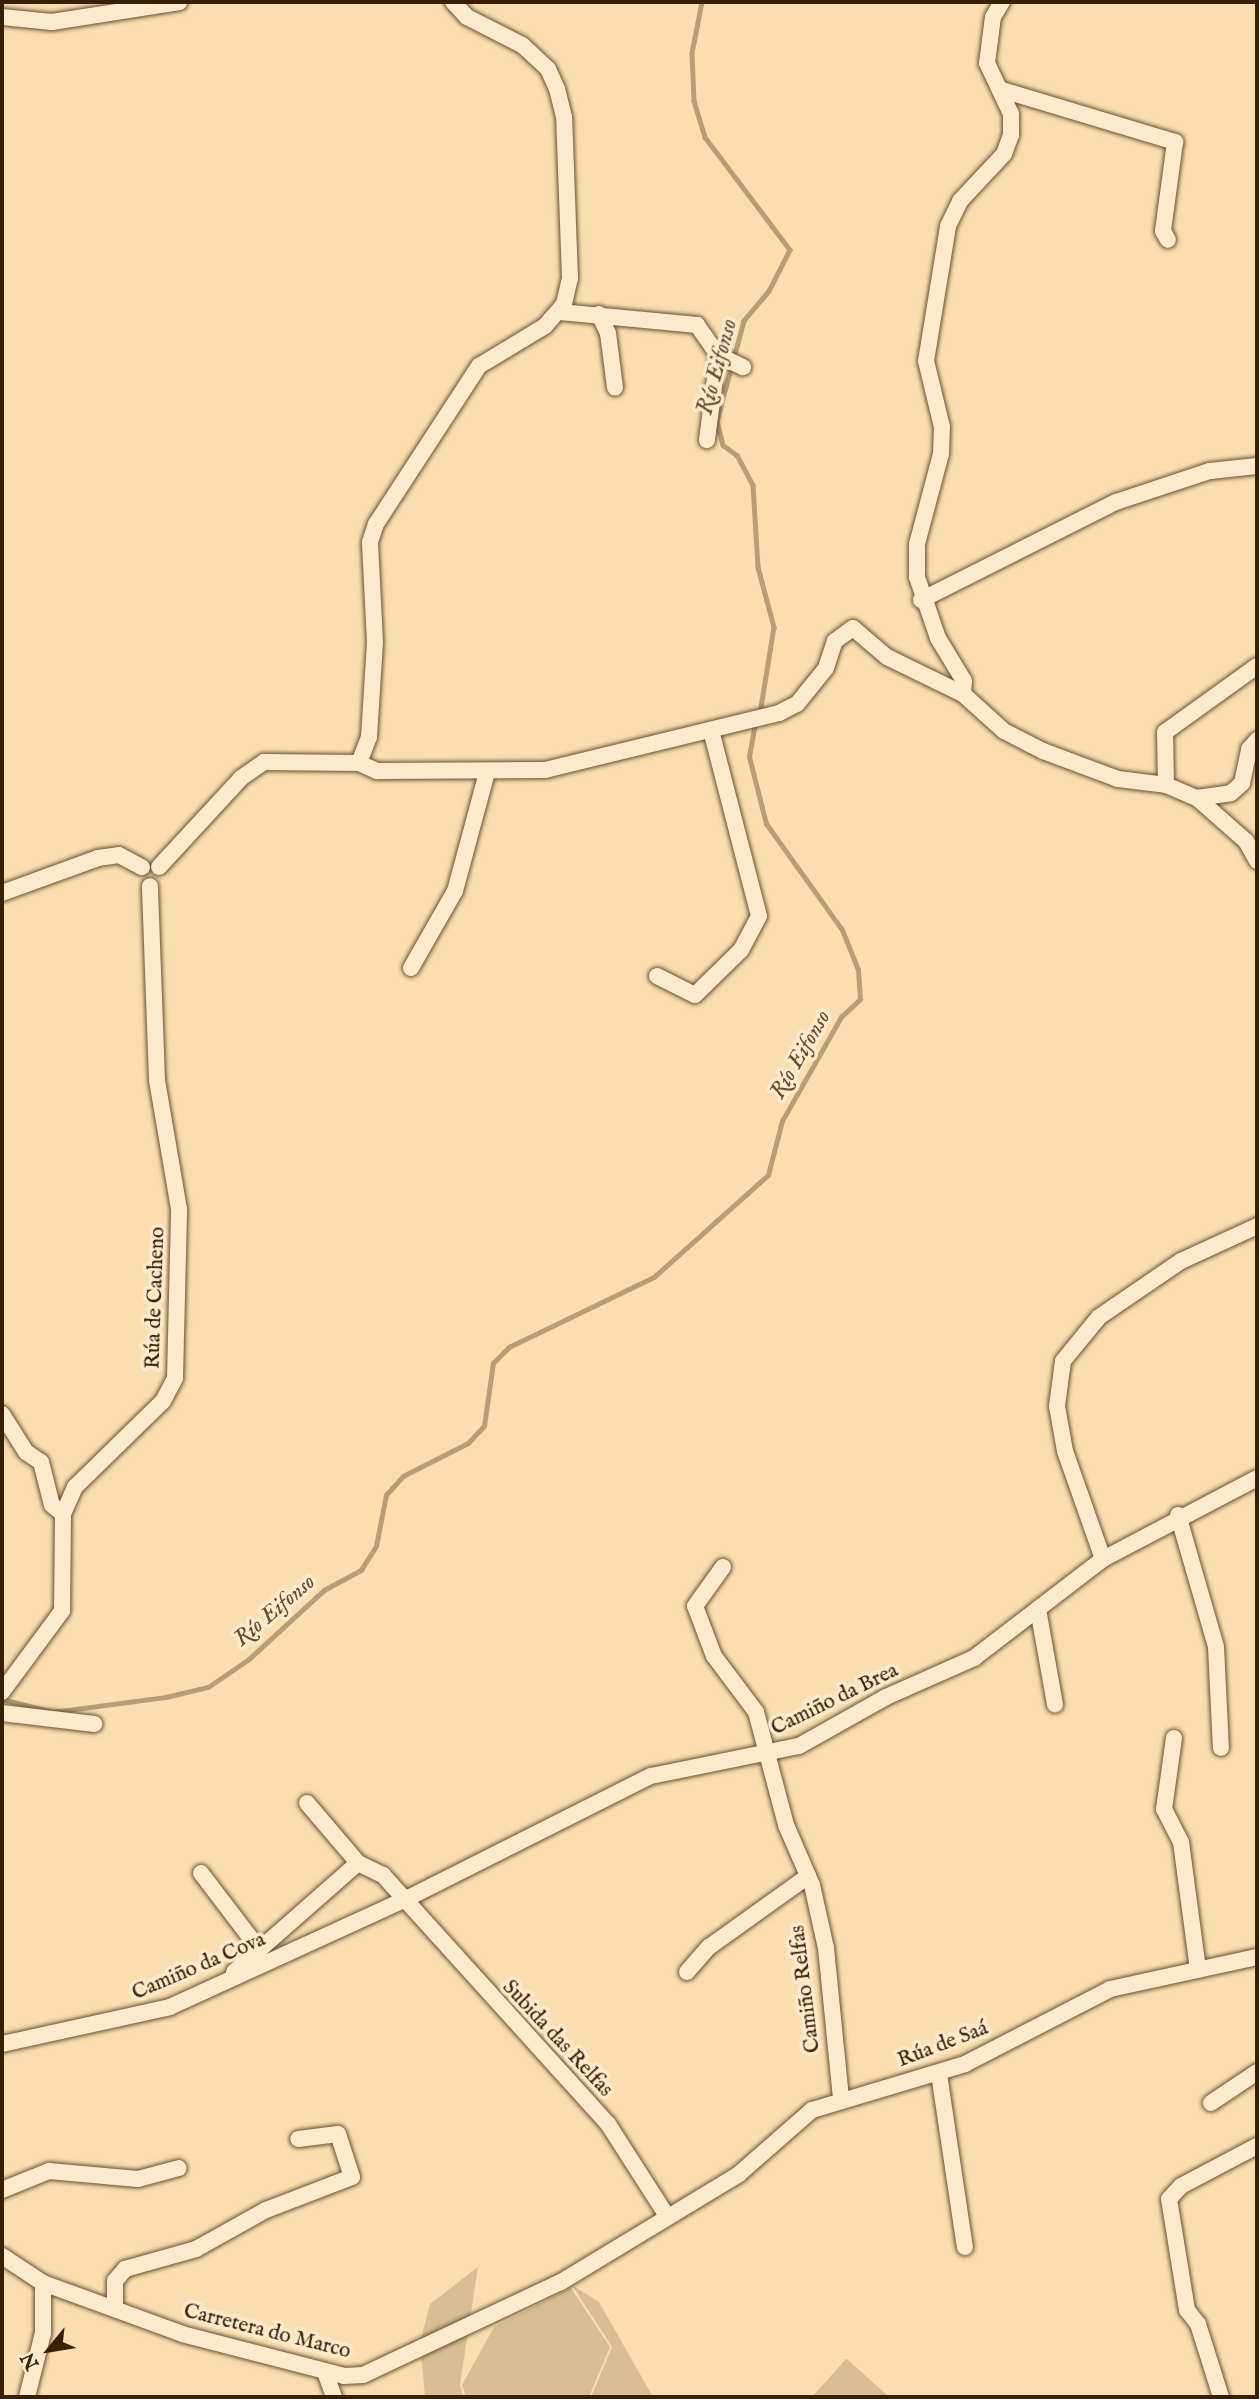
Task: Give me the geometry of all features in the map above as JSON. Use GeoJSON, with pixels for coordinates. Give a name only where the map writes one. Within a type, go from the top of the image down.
{"type":"FeatureCollection","features":[{"type":"Feature","properties":{"kind":"street"},"geometry":{"type":"LineString","coordinates":[[2,17],[52,22],[179,2]]}},
{"type":"Feature","properties":{"kind":"street"},"geometry":{"type":"LineString","coordinates":[[453,2],[467,17],[522,45],[548,69],[557,89],[570,228],[570,278],[560,312]]}},
{"type":"Feature","properties":{"kind":"street"},"geometry":{"type":"LineString","coordinates":[[963,694],[964,681],[921,600],[917,544],[942,454],[942,427],[927,386],[930,310],[948,226],[960,201],[1004,154],[1011,135],[1002,90],[988,63],[993,17],[1002,2]]}},
{"type":"Feature","properties":{"kind":"street"},"geometry":{"type":"LineString","coordinates":[[1002,90],[1175,142],[1163,231],[1168,240]]}},
{"type":"Feature","properties":{"kind":"street"},"geometry":{"type":"LineString","coordinates":[[359,763],[369,737],[375,642],[370,541],[376,524],[479,366],[560,312],[697,325],[732,362],[707,440]]}},
{"type":"Feature","properties":{"kind":"street"},"geometry":{"type":"LineString","coordinates":[[599,314],[608,333],[615,388]]}},
{"type":"Feature","properties":{"kind":"street"},"geometry":{"type":"LineString","coordinates":[[921,600],[1116,502],[1210,471],[1257,466]]}},
{"type":"Feature","properties":{"kind":"street"},"geometry":{"type":"LineString","coordinates":[[2,892],[98,858],[120,855],[142,867],[159,867],[264,762],[359,763],[377,771],[545,770],[779,713],[797,704],[826,668],[835,641],[853,628],[887,657],[963,694],[1004,731],[1042,751],[1118,779],[1166,785],[1197,798],[1246,841],[1257,861]]}},
{"type":"Feature","properties":{"kind":"street"},"geometry":{"type":"LineString","coordinates":[[1166,785],[1165,732],[1173,721],[1257,666]]}},
{"type":"Feature","properties":{"kind":"street"},"geometry":{"type":"LineString","coordinates":[[657,976],[695,995],[741,950],[759,916],[711,731]]}},
{"type":"Feature","properties":{"kind":"street"},"geometry":{"type":"LineString","coordinates":[[1197,798],[1231,793],[1242,783],[1249,749],[1257,740]]}},
{"type":"Feature","properties":{"kind":"street"},"geometry":{"type":"LineString","coordinates":[[411,968],[455,891],[487,772]]}},
{"type":"Feature","properties":{"kind":"street"},"geometry":{"type":"LineString","coordinates":[[142,867],[140,879],[150,886],[161,879],[159,867]]}},
{"type":"Feature","properties":{"kind":"street","name":"Rúa de Cacheno"},"geometry":{"type":"LineString","coordinates":[[3,1690],[62,1611],[63,1514],[75,1487],[163,1401],[175,1378],[179,1209],[157,1080],[150,886]]}},
{"type":"Feature","properties":{"kind":"street"},"geometry":{"type":"LineString","coordinates":[[1103,1559],[1065,1451],[1057,1406],[1063,1361],[1099,1317],[1181,1261],[1257,1226]]}},
{"type":"Feature","properties":{"kind":"street"},"geometry":{"type":"LineString","coordinates":[[2,1414],[26,1452],[41,1462],[52,1505],[63,1514]]}},
{"type":"Feature","properties":{"kind":"street","name":"Camiño da Brea"},"geometry":{"type":"LineString","coordinates":[[404,1900],[651,1776],[767,1756],[974,1658],[1103,1559],[1178,1516],[1257,1478]]}},
{"type":"Feature","properties":{"kind":"street"},"geometry":{"type":"LineString","coordinates":[[1178,1516],[1216,1647],[1221,1748]]}},
{"type":"Feature","properties":{"kind":"street","name":"Camiño Relfas"},"geometry":{"type":"LineString","coordinates":[[723,1567],[695,1606],[714,1656],[755,1712],[767,1756],[808,1876],[826,1948],[841,2099]]}},
{"type":"Feature","properties":{"kind":"street"},"geometry":{"type":"LineString","coordinates":[[1038,1609],[1055,1704]]}},
{"type":"Feature","properties":{"kind":"street"},"geometry":{"type":"LineString","coordinates":[[2,1713],[94,1724]]}},
{"type":"Feature","properties":{"kind":"street"},"geometry":{"type":"LineString","coordinates":[[1174,1738],[1164,1809],[1181,1842],[1198,1970]]}},
{"type":"Feature","properties":{"kind":"street","name":"Subida das Relfas"},"geometry":{"type":"LineString","coordinates":[[307,1803],[358,1863],[369,1864],[404,1900],[608,2124],[667,2216]]}},
{"type":"Feature","properties":{"kind":"street"},"geometry":{"type":"LineString","coordinates":[[226,1980],[358,1863]]}},
{"type":"Feature","properties":{"kind":"street"},"geometry":{"type":"LineString","coordinates":[[201,1873],[258,1949]]}},
{"type":"Feature","properties":{"kind":"street"},"geometry":{"type":"LineString","coordinates":[[687,1972],[709,1947],[808,1876]]}},
{"type":"Feature","properties":{"kind":"street","name":"Camiño da Cova"},"geometry":{"type":"LineString","coordinates":[[2,2044],[151,2014],[404,1900]]}},
{"type":"Feature","properties":{"kind":"street","name":"Rúa de Saá"},"geometry":{"type":"LineString","coordinates":[[667,2216],[739,2174],[812,2110],[841,2099],[939,2074],[1110,1989],[1257,1957]]}},
{"type":"Feature","properties":{"kind":"street"},"geometry":{"type":"LineString","coordinates":[[1211,2103],[1257,2072]]}},
{"type":"Feature","properties":{"kind":"street"},"geometry":{"type":"LineString","coordinates":[[939,2074],[965,2247]]}},
{"type":"Feature","properties":{"kind":"street"},"geometry":{"type":"LineString","coordinates":[[115,2307],[116,2281],[125,2269],[196,2249],[266,2210],[352,2177],[338,2134],[298,2139]]}},
{"type":"Feature","properties":{"kind":"street"},"geometry":{"type":"LineString","coordinates":[[1221,2397],[1187,2310],[1169,2199],[1257,2146]]}},
{"type":"Feature","properties":{"kind":"street"},"geometry":{"type":"LineString","coordinates":[[2,2190],[49,2171],[138,2179],[179,2168]]}},
{"type":"Feature","properties":{"kind":"street","name":"Carretera do Marco"},"geometry":{"type":"LineString","coordinates":[[2,2256],[43,2283],[115,2307],[182,2334],[325,2372],[363,2375],[412,2355],[561,2282],[667,2216]]}},
{"type":"Feature","properties":{"kind":"street"},"geometry":{"type":"LineString","coordinates":[[27,2397],[43,2333],[43,2283]]}},
{"type":"Feature","properties":{"kind":"street"},"geometry":{"type":"LineString","coordinates":[[325,2372],[334,2397]]}},
{"type":"Feature","properties":{"kind":"shaded area"},"geometry":{"type":"Polygon","coordinates":[[[478,2267],[460,2384],[463,2397],[425,2397],[420,2342],[430,2304],[478,2267]]]}},
{"type":"Feature","properties":{"kind":"shaded area"},"geometry":{"type":"Polygon","coordinates":[[[572,2285],[599,2302],[653,2397],[591,2397],[612,2347],[572,2285]]]}},
{"type":"Feature","properties":{"kind":"shaded area"},"geometry":{"type":"Polygon","coordinates":[[[571,2288],[610,2347],[589,2397],[466,2397],[462,2385],[494,2327],[571,2288]]]}},
{"type":"Feature","properties":{"kind":"shaded area"},"geometry":{"type":"Polygon","coordinates":[[[847,2359],[889,2397],[812,2397],[847,2359]]]}},
{"type":"Feature","properties":{"kind":"waterway","name":"Río Eifonso"},"geometry":{"type":"LineString","coordinates":[[702,2],[692,53],[694,101],[705,137],[790,250],[769,291],[744,321],[717,421],[723,445],[737,455],[753,485],[758,567],[774,627],[760,713]]}},
{"type":"Feature","properties":{"kind":"waterway","name":"Río Eifonso"},"geometry":{"type":"LineString","coordinates":[[2,1699],[53,1712],[166,1697],[208,1687],[249,1659],[324,1590],[361,1570],[376,1546],[386,1495],[403,1476],[468,1443],[484,1426],[493,1363],[509,1347],[654,1277],[768,1175],[782,1121],[841,1017],[860,999],[858,970],[842,930],[766,824],[749,757],[755,724]]}}]}
